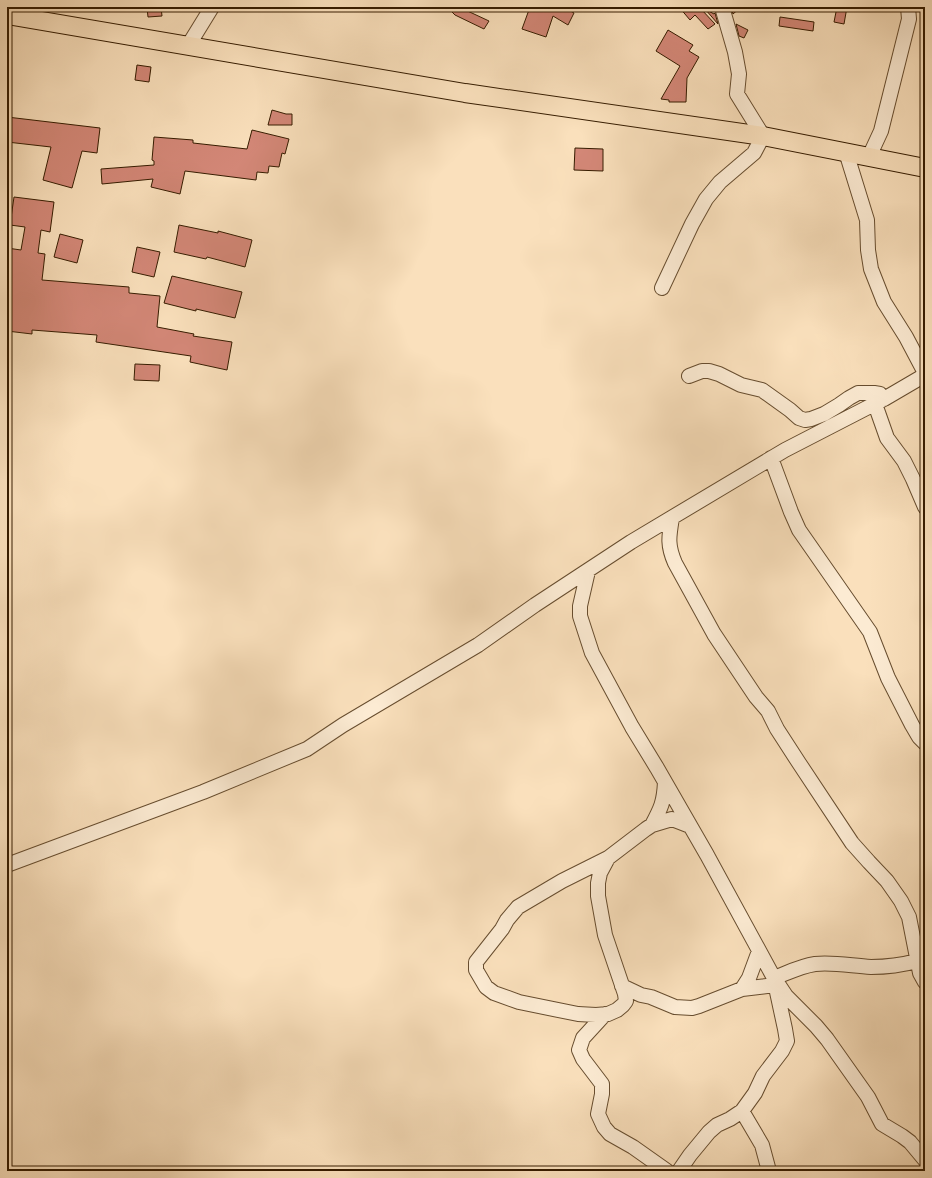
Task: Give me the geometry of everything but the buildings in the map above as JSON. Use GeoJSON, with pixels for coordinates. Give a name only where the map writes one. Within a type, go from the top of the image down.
{"type":"FeatureCollection","features":[{"type":"Feature","properties":{"kind":"main road"},"geometry":{"type":"LineString","coordinates":[[7,15],[465,93],[762,136],[925,168]]}},
{"type":"Feature","properties":{"kind":"street"},"geometry":{"type":"LineString","coordinates":[[188,46],[212,7]]}},
{"type":"Feature","properties":{"kind":"street"},"geometry":{"type":"LineString","coordinates":[[662,288],[689,230],[706,199],[720,182],[754,153],[762,136],[737,94],[739,74],[735,52],[722,7]]}},
{"type":"Feature","properties":{"kind":"street"},"geometry":{"type":"LineString","coordinates":[[869,157],[881,131],[909,19],[908,7]]}},
{"type":"Feature","properties":{"kind":"street"},"geometry":{"type":"LineString","coordinates":[[7,865],[203,792],[307,749],[343,725],[478,645],[535,605],[631,542],[785,450],[879,401],[925,374],[906,337],[884,302],[871,269],[868,250],[867,220],[846,152]]}},
{"type":"Feature","properties":{"kind":"street"},"geometry":{"type":"LineString","coordinates":[[689,376],[702,371],[708,371],[741,384],[762,390],[799,418],[805,420],[824,414],[858,393],[874,392],[880,394],[879,401],[887,438],[904,461],[925,507]]}},
{"type":"Feature","properties":{"kind":"street"},"geometry":{"type":"LineString","coordinates":[[771,458],[799,530],[870,632],[888,678],[912,725],[919,737],[925,743]]}},
{"type":"Feature","properties":{"kind":"street"},"geometry":{"type":"LineString","coordinates":[[622,986],[641,995],[652,996],[675,1007],[692,1008],[742,989],[774,982],[807,965],[838,963],[917,970],[909,917],[901,901],[887,881],[852,843],[777,729],[768,712],[756,698],[714,634],[670,552],[669,535],[672,518]]}},
{"type":"Feature","properties":{"kind":"street"},"geometry":{"type":"LineString","coordinates":[[588,571],[580,606],[580,616],[592,653],[632,727],[690,826],[759,951],[774,982],[787,1041],[782,1051],[763,1076],[755,1093],[742,1111],[717,1125],[709,1132],[690,1154],[679,1171]]}},
{"type":"Feature","properties":{"kind":"street"},"geometry":{"type":"LineString","coordinates":[[652,825],[662,806],[665,782]]}},
{"type":"Feature","properties":{"kind":"street"},"geometry":{"type":"LineString","coordinates":[[641,995],[626,1001],[617,1010],[605,1014],[578,1014],[519,1002],[494,993],[486,987],[476,970],[476,962],[518,907],[562,881],[608,858],[646,828],[652,825],[672,819],[690,826]]}},
{"type":"Feature","properties":{"kind":"street"},"geometry":{"type":"LineString","coordinates":[[608,858],[600,873],[598,896],[605,935],[626,1001]]}},
{"type":"Feature","properties":{"kind":"street"},"geometry":{"type":"LineString","coordinates":[[742,989],[749,978],[759,951]]}},
{"type":"Feature","properties":{"kind":"street"},"geometry":{"type":"LineString","coordinates":[[774,982],[827,1039],[868,1098],[882,1124],[910,1142],[925,1160]]}},
{"type":"Feature","properties":{"kind":"street"},"geometry":{"type":"LineString","coordinates":[[605,1014],[583,1038],[579,1050],[583,1059],[602,1084],[602,1094],[598,1114],[604,1127],[610,1134],[633,1147],[667,1171]]}},
{"type":"Feature","properties":{"kind":"street"},"geometry":{"type":"LineString","coordinates":[[742,1111],[762,1145],[769,1171]]}}]}
